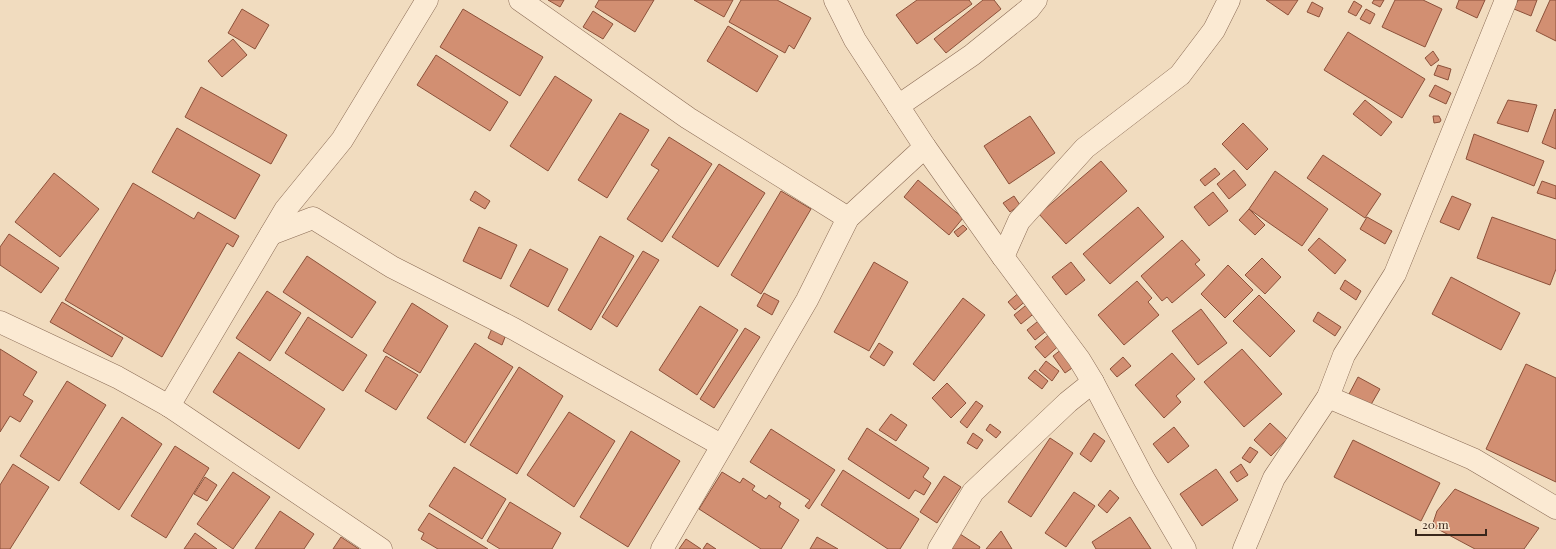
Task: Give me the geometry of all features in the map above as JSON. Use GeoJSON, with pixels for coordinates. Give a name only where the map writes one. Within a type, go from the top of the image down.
{"type":"FeatureCollection","features":[{"type":"Feature","properties":{"kind":"street"},"geometry":{"type":"LineString","coordinates":[[169,406],[285,210],[342,140],[427,0]]}},
{"type":"Feature","properties":{"kind":"street"},"geometry":{"type":"LineString","coordinates":[[520,0],[688,118],[848,218]]}},
{"type":"Feature","properties":{"kind":"street"},"geometry":{"type":"LineString","coordinates":[[835,0],[855,40],[925,146],[1003,257],[1079,359],[1093,382],[1144,479],[1185,549]]}},
{"type":"Feature","properties":{"kind":"street"},"geometry":{"type":"LineString","coordinates":[[898,106],[972,55],[1029,9],[1036,0]]}},
{"type":"Feature","properties":{"kind":"street"},"geometry":{"type":"LineString","coordinates":[[1003,257],[1019,221],[1085,148],[1180,75],[1214,30],[1229,0]]}},
{"type":"Feature","properties":{"kind":"street"},"geometry":{"type":"LineString","coordinates":[[1244,549],[1274,478],[1328,397],[1344,355],[1395,274],[1506,0]]}},
{"type":"Feature","properties":{"kind":"street"},"geometry":{"type":"LineString","coordinates":[[662,549],[721,445],[807,300],[848,218],[925,146]]}},
{"type":"Feature","properties":{"kind":"street"},"geometry":{"type":"LineString","coordinates":[[271,234],[313,218],[392,267],[514,328],[721,445]]}},
{"type":"Feature","properties":{"kind":"street"},"geometry":{"type":"LineString","coordinates":[[0,322],[116,377],[169,406],[381,549]]}},
{"type":"Feature","properties":{"kind":"street"},"geometry":{"type":"LineString","coordinates":[[939,549],[973,492],[1068,402],[1093,382]]}},
{"type":"Feature","properties":{"kind":"street"},"geometry":{"type":"LineString","coordinates":[[1328,397],[1473,459],[1556,508]]}},
{"type":"Feature","properties":{"kind":"building"},"geometry":{"type":"Polygon","coordinates":[[[548,0],[564,0],[560,7],[548,0]]]}},
{"type":"Feature","properties":{"kind":"building"},"geometry":{"type":"Polygon","coordinates":[[[599,0],[654,0],[635,32],[595,7],[599,0]]]}},
{"type":"Feature","properties":{"kind":"building"},"geometry":{"type":"Polygon","coordinates":[[[694,0],[733,0],[724,17],[694,0]]]}},
{"type":"Feature","properties":{"kind":"building"},"geometry":{"type":"Polygon","coordinates":[[[741,0],[777,0],[811,18],[794,49],[789,45],[785,53],[729,22],[741,0]]]}},
{"type":"Feature","properties":{"kind":"building"},"geometry":{"type":"Polygon","coordinates":[[[917,0],[969,0],[972,4],[917,44],[896,15],[917,0]]]}},
{"type":"Feature","properties":{"kind":"building"},"geometry":{"type":"Polygon","coordinates":[[[983,0],[994,0],[1001,9],[946,53],[934,39],[983,0]]]}},
{"type":"Feature","properties":{"kind":"building"},"geometry":{"type":"Polygon","coordinates":[[[1266,0],[1298,0],[1288,15],[1266,0]]]}},
{"type":"Feature","properties":{"kind":"building"},"geometry":{"type":"Polygon","coordinates":[[[1374,0],[1384,0],[1380,7],[1372,3],[1374,0]]]}},
{"type":"Feature","properties":{"kind":"building"},"geometry":{"type":"Polygon","coordinates":[[[1395,0],[1423,0],[1442,9],[1425,47],[1382,27],[1395,0]]]}},
{"type":"Feature","properties":{"kind":"building"},"geometry":{"type":"Polygon","coordinates":[[[1459,0],[1485,0],[1477,18],[1456,8],[1459,0]]]}},
{"type":"Feature","properties":{"kind":"building"},"geometry":{"type":"Polygon","coordinates":[[[1518,0],[1537,0],[1531,16],[1514,9],[1518,0]]]}},
{"type":"Feature","properties":{"kind":"building"},"geometry":{"type":"Polygon","coordinates":[[[1550,0],[1556,0],[1556,41],[1536,31],[1550,0]]]}},
{"type":"Feature","properties":{"kind":"building"},"geometry":{"type":"Polygon","coordinates":[[[1354,1],[1362,6],[1356,16],[1348,12],[1354,1]]]}},
{"type":"Feature","properties":{"kind":"building"},"geometry":{"type":"Polygon","coordinates":[[[1312,2],[1323,8],[1319,17],[1307,12],[1312,2]]]}},
{"type":"Feature","properties":{"kind":"building"},"geometry":{"type":"Polygon","coordinates":[[[242,9],[269,25],[255,49],[228,33],[242,9]]]}},
{"type":"Feature","properties":{"kind":"building"},"geometry":{"type":"Polygon","coordinates":[[[463,9],[543,57],[520,96],[440,47],[463,9]]]}},
{"type":"Feature","properties":{"kind":"building"},"geometry":{"type":"Polygon","coordinates":[[[1366,9],[1375,14],[1370,24],[1360,19],[1366,9]]]}},
{"type":"Feature","properties":{"kind":"building"},"geometry":{"type":"Polygon","coordinates":[[[593,11],[613,24],[603,39],[583,27],[593,11]]]}},
{"type":"Feature","properties":{"kind":"building"},"geometry":{"type":"Polygon","coordinates":[[[728,26],[778,56],[757,92],[707,61],[728,26]]]}},
{"type":"Feature","properties":{"kind":"building"},"geometry":{"type":"Polygon","coordinates":[[[1348,32],[1425,79],[1402,118],[1324,70],[1348,32]]]}},
{"type":"Feature","properties":{"kind":"building"},"geometry":{"type":"Polygon","coordinates":[[[233,39],[247,55],[222,77],[208,61],[233,39]]]}},
{"type":"Feature","properties":{"kind":"building"},"geometry":{"type":"Polygon","coordinates":[[[1433,51],[1439,60],[1431,66],[1425,58],[1433,51]]]}},
{"type":"Feature","properties":{"kind":"building"},"geometry":{"type":"Polygon","coordinates":[[[436,55],[508,102],[490,131],[417,85],[436,55]]]}},
{"type":"Feature","properties":{"kind":"building"},"geometry":{"type":"Polygon","coordinates":[[[1438,65],[1451,69],[1448,80],[1434,75],[1438,65]]]}},
{"type":"Feature","properties":{"kind":"building"},"geometry":{"type":"Polygon","coordinates":[[[555,76],[592,100],[548,171],[510,146],[555,76]]]}},
{"type":"Feature","properties":{"kind":"building"},"geometry":{"type":"Polygon","coordinates":[[[1435,85],[1451,93],[1446,104],[1429,96],[1435,85]]]}},
{"type":"Feature","properties":{"kind":"building"},"geometry":{"type":"Polygon","coordinates":[[[201,87],[287,135],[271,164],[185,117],[201,87]]]}},
{"type":"Feature","properties":{"kind":"building"},"geometry":{"type":"Polygon","coordinates":[[[1365,100],[1392,122],[1381,136],[1353,114],[1365,100]]]}},
{"type":"Feature","properties":{"kind":"building"},"geometry":{"type":"Polygon","coordinates":[[[1508,100],[1537,105],[1528,132],[1497,123],[1508,100]]]}},
{"type":"Feature","properties":{"kind":"building"},"geometry":{"type":"Polygon","coordinates":[[[1555,109],[1556,110],[1556,149],[1542,143],[1555,109]]]}},
{"type":"Feature","properties":{"kind":"building"},"geometry":{"type":"Polygon","coordinates":[[[620,113],[649,130],[607,198],[578,180],[620,113]]]}},
{"type":"Feature","properties":{"kind":"building"},"geometry":{"type":"Polygon","coordinates":[[[1030,116],[1055,153],[1009,184],[984,146],[1030,116]]]}},
{"type":"Feature","properties":{"kind":"building"},"geometry":{"type":"Polygon","coordinates":[[[1433,116],[1439,116],[1441,120],[1440,122],[1434,123],[1433,116]]]}},
{"type":"Feature","properties":{"kind":"building"},"geometry":{"type":"Polygon","coordinates":[[[1243,123],[1268,149],[1247,170],[1222,144],[1243,123]]]}},
{"type":"Feature","properties":{"kind":"building"},"geometry":{"type":"Polygon","coordinates":[[[177,128],[260,175],[235,219],[152,172],[177,128]]]}},
{"type":"Feature","properties":{"kind":"building"},"geometry":{"type":"Polygon","coordinates":[[[1474,134],[1544,161],[1534,186],[1466,159],[1474,134]]]}},
{"type":"Feature","properties":{"kind":"building"},"geometry":{"type":"Polygon","coordinates":[[[669,137],[712,164],[662,242],[627,219],[659,170],[651,165],[669,137]]]}},
{"type":"Feature","properties":{"kind":"building"},"geometry":{"type":"Polygon","coordinates":[[[1323,155],[1381,194],[1365,218],[1307,178],[1323,155]]]}},
{"type":"Feature","properties":{"kind":"building"},"geometry":{"type":"Polygon","coordinates":[[[1101,161],[1127,191],[1066,244],[1039,214],[1101,161]]]}},
{"type":"Feature","properties":{"kind":"building"},"geometry":{"type":"Polygon","coordinates":[[[719,164],[765,193],[718,267],[672,237],[719,164]]]}},
{"type":"Feature","properties":{"kind":"building"},"geometry":{"type":"Polygon","coordinates":[[[1215,168],[1220,174],[1205,186],[1200,180],[1215,168]]]}},
{"type":"Feature","properties":{"kind":"building"},"geometry":{"type":"Polygon","coordinates":[[[1234,170],[1246,185],[1229,199],[1217,184],[1234,170]]]}},
{"type":"Feature","properties":{"kind":"building"},"geometry":{"type":"Polygon","coordinates":[[[1275,171],[1328,209],[1302,246],[1249,209],[1275,171]]]}},
{"type":"Feature","properties":{"kind":"building"},"geometry":{"type":"Polygon","coordinates":[[[54,173],[99,209],[60,257],[15,222],[54,173]]]}},
{"type":"Feature","properties":{"kind":"building"},"geometry":{"type":"Polygon","coordinates":[[[918,180],[963,218],[949,235],[904,197],[918,180]]]}},
{"type":"Feature","properties":{"kind":"building"},"geometry":{"type":"Polygon","coordinates":[[[1542,181],[1556,186],[1556,199],[1537,193],[1542,181]]]}},
{"type":"Feature","properties":{"kind":"building"},"geometry":{"type":"Polygon","coordinates":[[[133,183],[194,219],[198,212],[239,236],[233,247],[227,243],[162,357],[65,300],[133,183]]]}},
{"type":"Feature","properties":{"kind":"building"},"geometry":{"type":"Polygon","coordinates":[[[475,191],[490,201],[485,209],[470,200],[475,191]]]}},
{"type":"Feature","properties":{"kind":"building"},"geometry":{"type":"Polygon","coordinates":[[[781,191],[811,209],[761,294],[731,275],[781,191]]]}},
{"type":"Feature","properties":{"kind":"building"},"geometry":{"type":"Polygon","coordinates":[[[1213,192],[1228,211],[1209,226],[1194,207],[1213,192]]]}},
{"type":"Feature","properties":{"kind":"building"},"geometry":{"type":"Polygon","coordinates":[[[1014,196],[1020,205],[1010,212],[1003,203],[1014,196]]]}},
{"type":"Feature","properties":{"kind":"building"},"geometry":{"type":"Polygon","coordinates":[[[1452,196],[1471,204],[1459,230],[1440,222],[1452,196]]]}},
{"type":"Feature","properties":{"kind":"building"},"geometry":{"type":"Polygon","coordinates":[[[1138,207],[1164,237],[1110,284],[1083,254],[1138,207]]]}},
{"type":"Feature","properties":{"kind":"building"},"geometry":{"type":"Polygon","coordinates":[[[1249,209],[1265,225],[1255,235],[1239,220],[1249,209]]]}},
{"type":"Feature","properties":{"kind":"building"},"geometry":{"type":"Polygon","coordinates":[[[1367,217],[1392,231],[1385,244],[1360,229],[1367,217]]]}},
{"type":"Feature","properties":{"kind":"building"},"geometry":{"type":"Polygon","coordinates":[[[1492,217],[1556,240],[1556,269],[1550,285],[1477,258],[1492,217]]]}},
{"type":"Feature","properties":{"kind":"building"},"geometry":{"type":"Polygon","coordinates":[[[963,225],[967,229],[958,237],[954,232],[963,225]]]}},
{"type":"Feature","properties":{"kind":"building"},"geometry":{"type":"Polygon","coordinates":[[[479,227],[517,245],[501,279],[463,261],[479,227]]]}},
{"type":"Feature","properties":{"kind":"building"},"geometry":{"type":"Polygon","coordinates":[[[9,234],[59,268],[41,293],[0,265],[0,247],[9,234]]]}},
{"type":"Feature","properties":{"kind":"building"},"geometry":{"type":"Polygon","coordinates":[[[600,236],[634,256],[591,330],[558,310],[600,236]]]}},
{"type":"Feature","properties":{"kind":"building"},"geometry":{"type":"Polygon","coordinates":[[[1319,238],[1346,260],[1335,274],[1308,250],[1319,238]]]}},
{"type":"Feature","properties":{"kind":"building"},"geometry":{"type":"Polygon","coordinates":[[[1182,240],[1200,260],[1195,264],[1205,275],[1172,303],[1167,297],[1162,301],[1141,276],[1182,240]]]}},
{"type":"Feature","properties":{"kind":"building"},"geometry":{"type":"Polygon","coordinates":[[[530,249],[568,269],[548,307],[510,286],[530,249]]]}},
{"type":"Feature","properties":{"kind":"building"},"geometry":{"type":"Polygon","coordinates":[[[643,251],[659,260],[617,327],[602,317],[643,251]]]}},
{"type":"Feature","properties":{"kind":"building"},"geometry":{"type":"Polygon","coordinates":[[[307,256],[376,302],[352,338],[283,292],[307,256]]]}},
{"type":"Feature","properties":{"kind":"building"},"geometry":{"type":"Polygon","coordinates":[[[1262,258],[1281,277],[1265,294],[1245,275],[1262,258]]]}},
{"type":"Feature","properties":{"kind":"building"},"geometry":{"type":"Polygon","coordinates":[[[874,262],[908,282],[869,351],[834,332],[874,262]]]}},
{"type":"Feature","properties":{"kind":"building"},"geometry":{"type":"Polygon","coordinates":[[[1071,262],[1085,280],[1066,295],[1052,277],[1071,262]]]}},
{"type":"Feature","properties":{"kind":"building"},"geometry":{"type":"Polygon","coordinates":[[[1228,265],[1253,290],[1225,318],[1201,294],[1228,265]]]}},
{"type":"Feature","properties":{"kind":"building"},"geometry":{"type":"Polygon","coordinates":[[[1451,277],[1520,313],[1501,350],[1432,314],[1451,277]]]}},
{"type":"Feature","properties":{"kind":"building"},"geometry":{"type":"Polygon","coordinates":[[[1345,280],[1361,291],[1356,300],[1340,289],[1345,280]]]}},
{"type":"Feature","properties":{"kind":"building"},"geometry":{"type":"Polygon","coordinates":[[[1137,281],[1152,298],[1148,302],[1159,315],[1124,345],[1098,315],[1137,281]]]}},
{"type":"Feature","properties":{"kind":"building"},"geometry":{"type":"Polygon","coordinates":[[[267,291],[301,313],[270,361],[236,338],[267,291]]]}},
{"type":"Feature","properties":{"kind":"building"},"geometry":{"type":"Polygon","coordinates":[[[1021,291],[1028,299],[1015,310],[1008,302],[1021,291]]]}},
{"type":"Feature","properties":{"kind":"building"},"geometry":{"type":"Polygon","coordinates":[[[764,293],[779,301],[772,315],[757,306],[764,293]]]}},
{"type":"Feature","properties":{"kind":"building"},"geometry":{"type":"Polygon","coordinates":[[[1259,295],[1295,331],[1270,357],[1233,321],[1259,295]]]}},
{"type":"Feature","properties":{"kind":"building"},"geometry":{"type":"Polygon","coordinates":[[[963,298],[985,315],[934,381],[913,364],[963,298]]]}},
{"type":"Feature","properties":{"kind":"building"},"geometry":{"type":"Polygon","coordinates":[[[62,302],[123,338],[112,357],[50,322],[62,302]]]}},
{"type":"Feature","properties":{"kind":"building"},"geometry":{"type":"Polygon","coordinates":[[[1030,302],[1037,311],[1021,324],[1014,315],[1030,302]]]}},
{"type":"Feature","properties":{"kind":"building"},"geometry":{"type":"Polygon","coordinates":[[[412,303],[448,326],[420,373],[383,351],[412,303]]]}},
{"type":"Feature","properties":{"kind":"building"},"geometry":{"type":"Polygon","coordinates":[[[700,306],[738,330],[697,395],[659,370],[700,306]]]}},
{"type":"Feature","properties":{"kind":"building"},"geometry":{"type":"Polygon","coordinates":[[[1201,309],[1227,343],[1198,365],[1172,331],[1201,309]]]}},
{"type":"Feature","properties":{"kind":"building"},"geometry":{"type":"Polygon","coordinates":[[[1318,312],[1341,327],[1335,336],[1313,321],[1318,312]]]}},
{"type":"Feature","properties":{"kind":"building"},"geometry":{"type":"Polygon","coordinates":[[[308,317],[367,355],[343,391],[285,353],[308,317]]]}},
{"type":"Feature","properties":{"kind":"building"},"geometry":{"type":"Polygon","coordinates":[[[1042,318],[1050,328],[1035,340],[1027,330],[1042,318]]]}},
{"type":"Feature","properties":{"kind":"building"},"geometry":{"type":"Polygon","coordinates":[[[493,326],[507,332],[502,345],[488,338],[493,326]]]}},
{"type":"Feature","properties":{"kind":"building"},"geometry":{"type":"Polygon","coordinates":[[[745,328],[760,337],[714,408],[700,399],[745,328]]]}},
{"type":"Feature","properties":{"kind":"building"},"geometry":{"type":"Polygon","coordinates":[[[1053,331],[1063,342],[1045,358],[1035,347],[1053,331]]]}},
{"type":"Feature","properties":{"kind":"building"},"geometry":{"type":"Polygon","coordinates":[[[475,343],[513,367],[465,443],[427,418],[475,343]]]}},
{"type":"Feature","properties":{"kind":"building"},"geometry":{"type":"Polygon","coordinates":[[[879,343],[893,352],[884,366],[870,357],[879,343]]]}},
{"type":"Feature","properties":{"kind":"building"},"geometry":{"type":"Polygon","coordinates":[[[0,349],[37,372],[23,395],[33,401],[20,422],[10,416],[0,432],[0,349]]]}},
{"type":"Feature","properties":{"kind":"building"},"geometry":{"type":"Polygon","coordinates":[[[1062,349],[1075,366],[1065,373],[1053,356],[1062,349]]]}},
{"type":"Feature","properties":{"kind":"building"},"geometry":{"type":"Polygon","coordinates":[[[1242,349],[1282,394],[1244,427],[1204,382],[1242,349]]]}},
{"type":"Feature","properties":{"kind":"building"},"geometry":{"type":"Polygon","coordinates":[[[239,352],[325,409],[299,449],[213,392],[239,352]]]}},
{"type":"Feature","properties":{"kind":"building"},"geometry":{"type":"Polygon","coordinates":[[[1172,353],[1195,379],[1176,396],[1181,402],[1164,418],[1135,385],[1172,353]]]}},
{"type":"Feature","properties":{"kind":"building"},"geometry":{"type":"Polygon","coordinates":[[[386,356],[418,375],[396,410],[365,391],[386,356]]]}},
{"type":"Feature","properties":{"kind":"building"},"geometry":{"type":"Polygon","coordinates":[[[1123,357],[1131,366],[1117,377],[1110,369],[1123,357]]]}},
{"type":"Feature","properties":{"kind":"building"},"geometry":{"type":"Polygon","coordinates":[[[1046,361],[1059,371],[1052,381],[1039,370],[1046,361]]]}},
{"type":"Feature","properties":{"kind":"building"},"geometry":{"type":"Polygon","coordinates":[[[1526,364],[1556,378],[1556,482],[1486,449],[1526,364]]]}},
{"type":"Feature","properties":{"kind":"building"},"geometry":{"type":"Polygon","coordinates":[[[519,367],[563,396],[517,474],[470,445],[519,367]]]}},
{"type":"Feature","properties":{"kind":"building"},"geometry":{"type":"Polygon","coordinates":[[[1035,370],[1048,381],[1042,389],[1028,378],[1035,370]]]}},
{"type":"Feature","properties":{"kind":"building"},"geometry":{"type":"Polygon","coordinates":[[[1358,377],[1380,389],[1369,408],[1348,396],[1358,377]]]}},
{"type":"Feature","properties":{"kind":"building"},"geometry":{"type":"Polygon","coordinates":[[[67,381],[106,405],[59,481],[20,456],[67,381]]]}},
{"type":"Feature","properties":{"kind":"building"},"geometry":{"type":"Polygon","coordinates":[[[947,383],[966,403],[951,418],[932,398],[947,383]]]}},
{"type":"Feature","properties":{"kind":"building"},"geometry":{"type":"Polygon","coordinates":[[[976,401],[983,406],[967,428],[960,422],[976,401]]]}},
{"type":"Feature","properties":{"kind":"building"},"geometry":{"type":"Polygon","coordinates":[[[569,412],[615,441],[574,507],[527,475],[569,412]]]}},
{"type":"Feature","properties":{"kind":"building"},"geometry":{"type":"Polygon","coordinates":[[[891,414],[907,425],[896,441],[879,430],[891,414]]]}},
{"type":"Feature","properties":{"kind":"building"},"geometry":{"type":"Polygon","coordinates":[[[122,417],[162,444],[119,510],[80,483],[122,417]]]}},
{"type":"Feature","properties":{"kind":"building"},"geometry":{"type":"Polygon","coordinates":[[[1270,423],[1287,439],[1271,456],[1254,440],[1270,423]]]}},
{"type":"Feature","properties":{"kind":"building"},"geometry":{"type":"Polygon","coordinates":[[[990,424],[1001,432],[996,438],[986,430],[990,424]]]}},
{"type":"Feature","properties":{"kind":"building"},"geometry":{"type":"Polygon","coordinates":[[[1174,427],[1189,446],[1168,463],[1153,444],[1174,427]]]}},
{"type":"Feature","properties":{"kind":"building"},"geometry":{"type":"Polygon","coordinates":[[[867,428],[929,468],[923,477],[931,483],[924,495],[915,490],[909,499],[848,459],[867,428]]]}},
{"type":"Feature","properties":{"kind":"building"},"geometry":{"type":"Polygon","coordinates":[[[771,429],[835,470],[809,509],[805,506],[810,500],[750,462],[771,429]]]}},
{"type":"Feature","properties":{"kind":"building"},"geometry":{"type":"Polygon","coordinates":[[[631,431],[680,461],[628,547],[580,517],[631,431]]]}},
{"type":"Feature","properties":{"kind":"building"},"geometry":{"type":"Polygon","coordinates":[[[973,433],[983,440],[977,449],[967,443],[973,433]]]}},
{"type":"Feature","properties":{"kind":"building"},"geometry":{"type":"Polygon","coordinates":[[[1094,433],[1105,441],[1091,462],[1080,454],[1094,433]]]}},
{"type":"Feature","properties":{"kind":"building"},"geometry":{"type":"Polygon","coordinates":[[[1050,438],[1073,453],[1031,517],[1008,502],[1050,438]]]}},
{"type":"Feature","properties":{"kind":"building"},"geometry":{"type":"Polygon","coordinates":[[[1353,440],[1440,483],[1421,521],[1334,477],[1353,440]]]}},
{"type":"Feature","properties":{"kind":"building"},"geometry":{"type":"Polygon","coordinates":[[[175,446],[209,468],[166,538],[131,516],[175,446]]]}},
{"type":"Feature","properties":{"kind":"building"},"geometry":{"type":"Polygon","coordinates":[[[1250,447],[1258,452],[1250,463],[1242,458],[1250,447]]]}},
{"type":"Feature","properties":{"kind":"building"},"geometry":{"type":"Polygon","coordinates":[[[13,464],[49,487],[10,549],[0,549],[0,485],[13,464]]]}},
{"type":"Feature","properties":{"kind":"building"},"geometry":{"type":"Polygon","coordinates":[[[1241,464],[1248,475],[1237,482],[1230,472],[1241,464]]]}},
{"type":"Feature","properties":{"kind":"building"},"geometry":{"type":"Polygon","coordinates":[[[454,467],[506,499],[482,539],[429,506],[454,467]]]}},
{"type":"Feature","properties":{"kind":"building"},"geometry":{"type":"Polygon","coordinates":[[[1216,469],[1238,500],[1202,526],[1180,494],[1216,469]]]}},
{"type":"Feature","properties":{"kind":"building"},"geometry":{"type":"Polygon","coordinates":[[[843,470],[919,519],[900,549],[888,549],[821,505],[843,470]]]}},
{"type":"Feature","properties":{"kind":"building"},"geometry":{"type":"Polygon","coordinates":[[[233,472],[270,497],[233,549],[197,524],[233,472]]]}},
{"type":"Feature","properties":{"kind":"building"},"geometry":{"type":"Polygon","coordinates":[[[722,472],[740,483],[743,478],[755,486],[752,490],[766,499],[769,495],[781,503],[779,507],[799,520],[781,549],[761,549],[699,509],[722,472]]]}},
{"type":"Feature","properties":{"kind":"building"},"geometry":{"type":"Polygon","coordinates":[[[944,476],[961,487],[937,523],[920,512],[944,476]]]}},
{"type":"Feature","properties":{"kind":"building"},"geometry":{"type":"Polygon","coordinates":[[[205,477],[217,485],[207,501],[194,494],[205,477]]]}},
{"type":"Feature","properties":{"kind":"building"},"geometry":{"type":"Polygon","coordinates":[[[1455,489],[1539,528],[1524,549],[1475,549],[1432,526],[1437,511],[1455,489]]]}},
{"type":"Feature","properties":{"kind":"building"},"geometry":{"type":"Polygon","coordinates":[[[1110,490],[1119,498],[1107,513],[1098,505],[1110,490]]]}},
{"type":"Feature","properties":{"kind":"building"},"geometry":{"type":"Polygon","coordinates":[[[1074,492],[1095,506],[1066,547],[1045,533],[1074,492]]]}},
{"type":"Feature","properties":{"kind":"building"},"geometry":{"type":"Polygon","coordinates":[[[510,502],[561,533],[552,549],[500,549],[487,541],[510,502]]]}},
{"type":"Feature","properties":{"kind":"building"},"geometry":{"type":"Polygon","coordinates":[[[280,511],[314,534],[304,549],[255,549],[280,511]]]}},
{"type":"Feature","properties":{"kind":"building"},"geometry":{"type":"Polygon","coordinates":[[[429,513],[488,549],[438,549],[421,539],[424,533],[418,530],[429,513]]]}},
{"type":"Feature","properties":{"kind":"building"},"geometry":{"type":"Polygon","coordinates":[[[1130,517],[1151,549],[1096,549],[1092,542],[1130,517]]]}},
{"type":"Feature","properties":{"kind":"building"},"geometry":{"type":"Polygon","coordinates":[[[1001,531],[1012,549],[986,549],[1001,531]]]}},
{"type":"Feature","properties":{"kind":"building"},"geometry":{"type":"Polygon","coordinates":[[[195,533],[217,549],[184,549],[195,533]]]}},
{"type":"Feature","properties":{"kind":"building"},"geometry":{"type":"Polygon","coordinates":[[[960,534],[980,547],[979,549],[950,549],[960,534]]]}},
{"type":"Feature","properties":{"kind":"building"},"geometry":{"type":"Polygon","coordinates":[[[341,537],[359,549],[333,549],[341,537]]]}},
{"type":"Feature","properties":{"kind":"building"},"geometry":{"type":"Polygon","coordinates":[[[817,537],[838,549],[810,549],[817,537]]]}},
{"type":"Feature","properties":{"kind":"building"},"geometry":{"type":"Polygon","coordinates":[[[686,539],[701,549],[679,549],[686,539]]]}},
{"type":"Feature","properties":{"kind":"building"},"geometry":{"type":"Polygon","coordinates":[[[707,543],[716,549],[703,549],[707,543]]]}}]}
